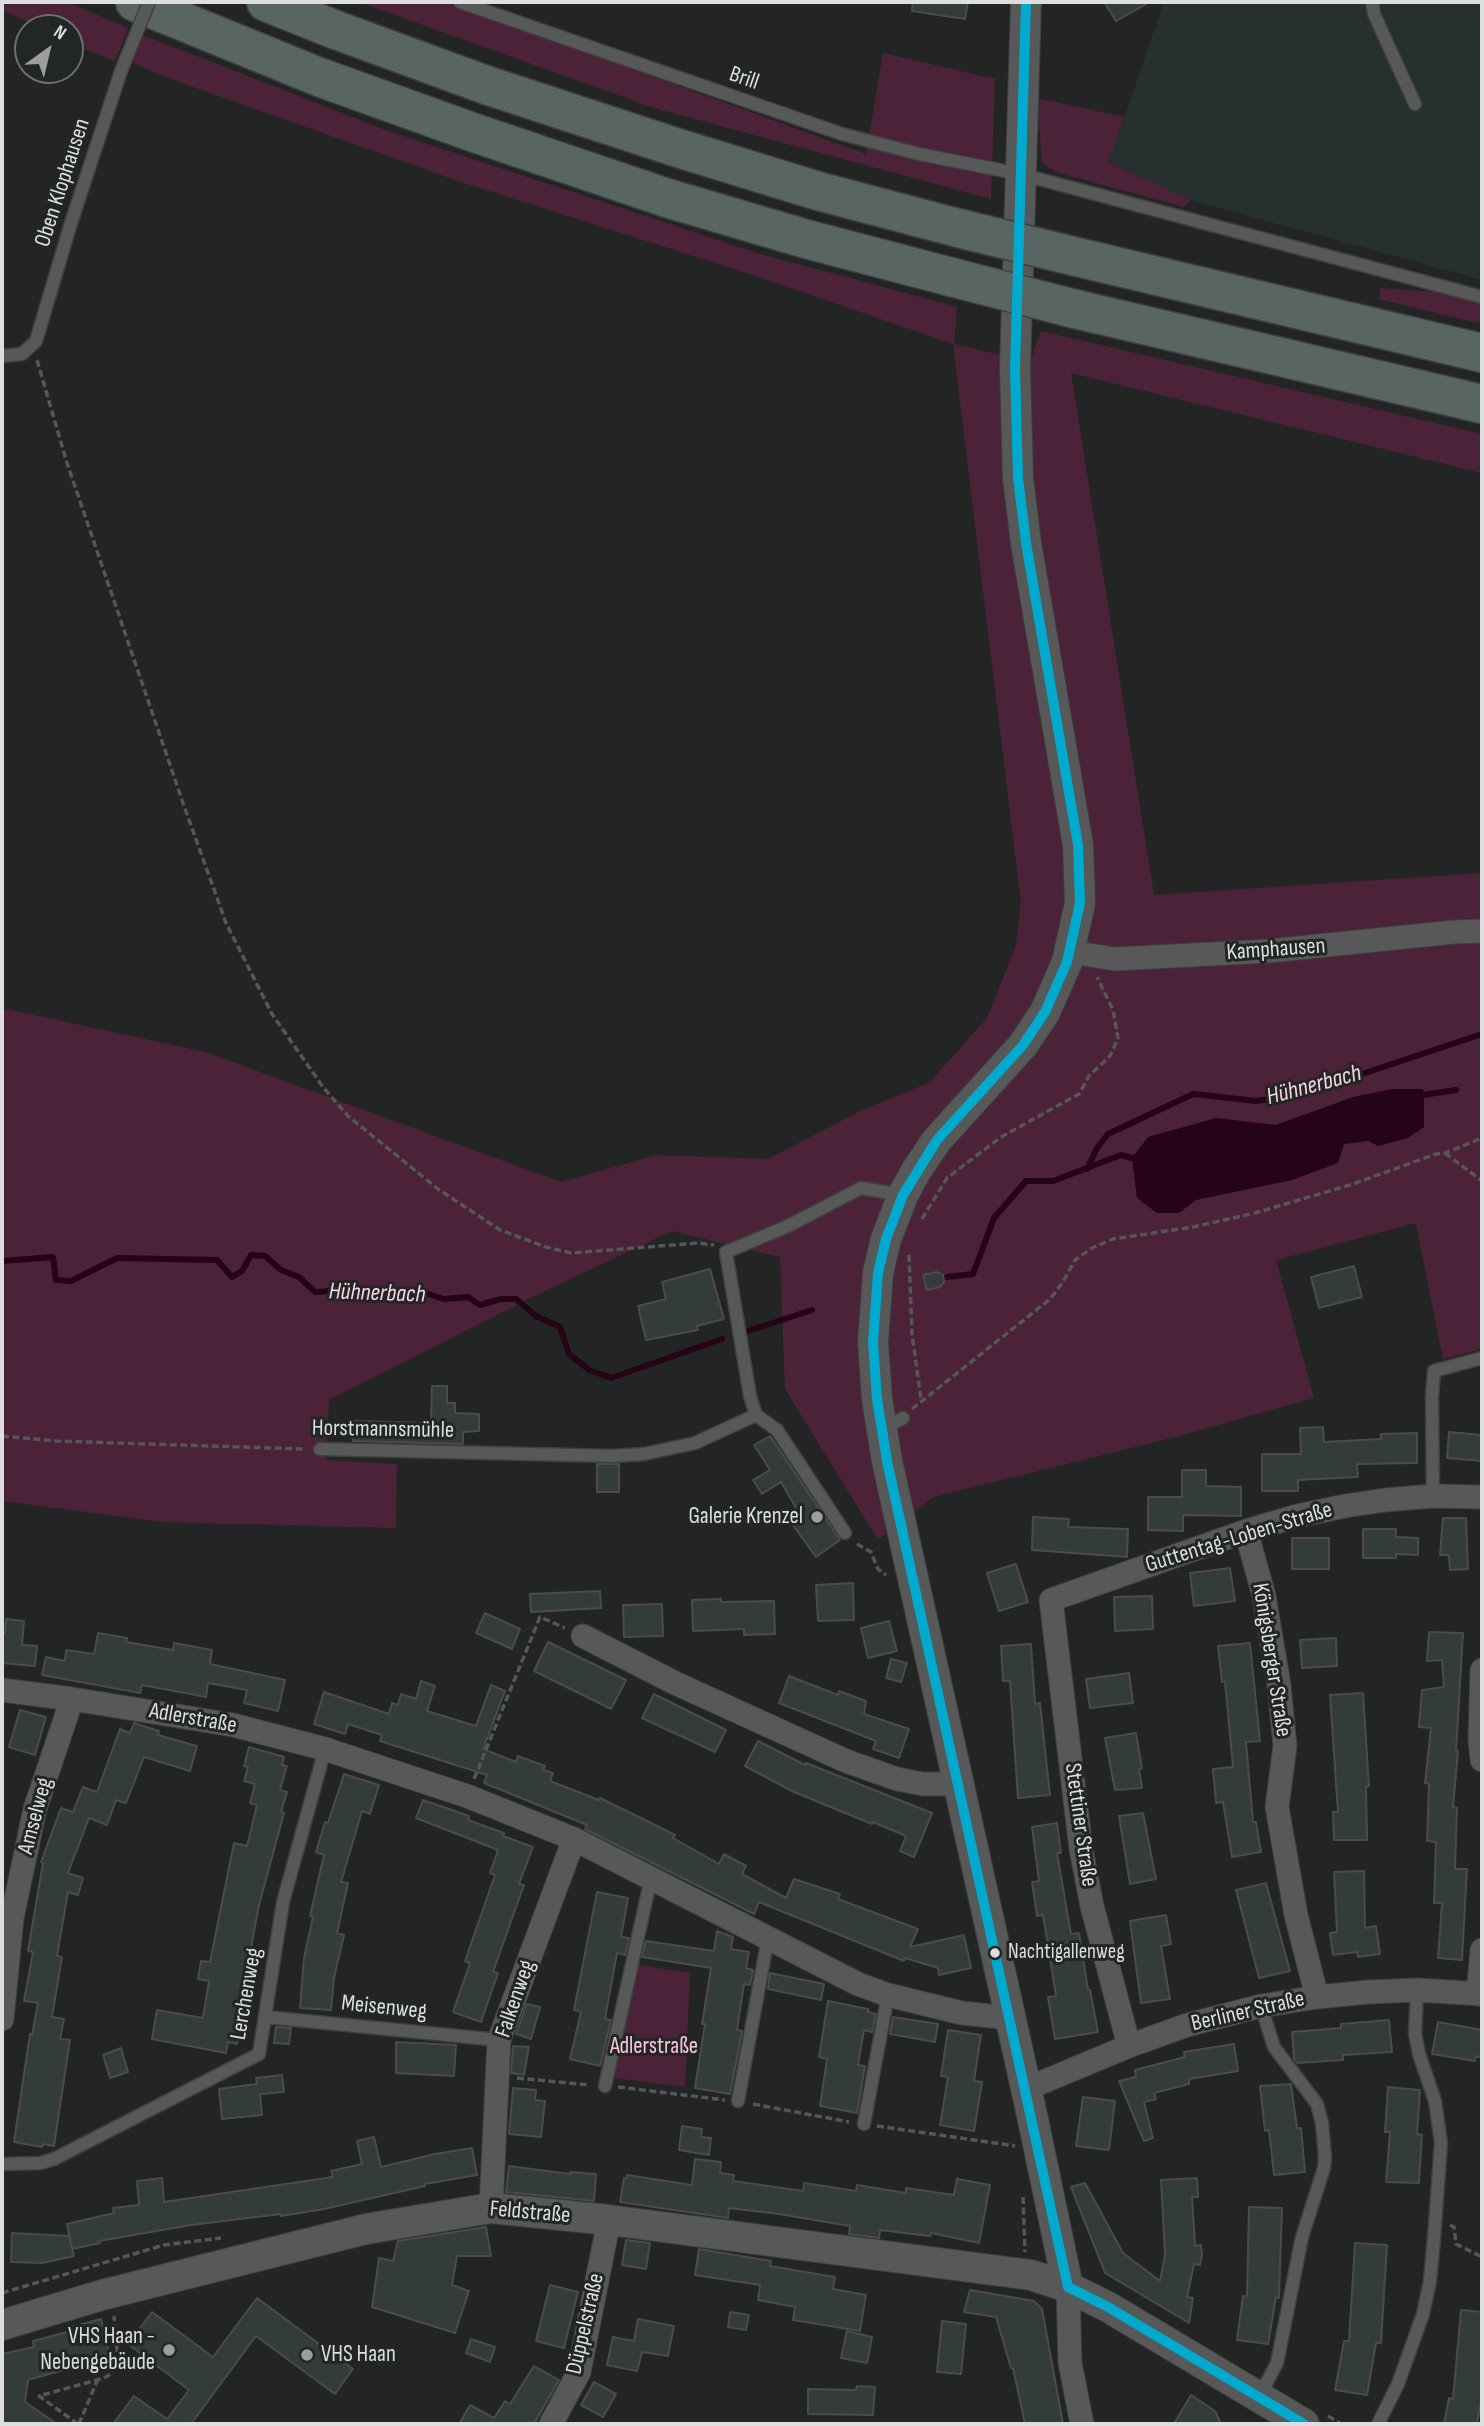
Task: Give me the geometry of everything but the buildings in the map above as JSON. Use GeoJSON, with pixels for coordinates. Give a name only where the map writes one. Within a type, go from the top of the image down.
{"type":"FeatureCollection","features":[{"type":"Feature","properties":{"kind":"highway"},"geometry":{"type":"LineString","coordinates":[[135,2],[318,77],[680,202],[806,239],[1075,309],[1482,404]]}},
{"type":"Feature","properties":{"kind":"highway"},"geometry":{"type":"LineString","coordinates":[[266,2],[486,85],[818,191],[958,228],[1482,353]]}},
{"type":"Feature","properties":{"kind":"street"},"geometry":{"type":"LineString","coordinates":[[1026,2],[1014,408],[1018,478],[1026,543],[1078,845],[1080,903],[1070,952],[1056,991],[1036,1026],[1008,1062],[937,1140],[903,1195],[886,1239],[878,1273],[874,1310],[874,1370],[892,1424],[957,1782],[1068,2287],[1070,2363],[1082,2424]]}},
{"type":"Feature","properties":{"kind":"street","name":"Kamphausen"},"geometry":{"type":"LineString","coordinates":[[1070,952],[1115,959],[1269,951],[1454,932],[1482,932]]}},
{"type":"Feature","properties":{"kind":"street","name":"Guttentag-Loben-Straße"},"geometry":{"type":"LineString","coordinates":[[1051,1600],[1246,1531],[1345,1506],[1433,1496],[1482,1497]]}},
{"type":"Feature","properties":{"kind":"street","name":"Königsberger Straße"},"geometry":{"type":"LineString","coordinates":[[1246,1531],[1264,1596],[1279,1685],[1284,1746],[1277,1807],[1296,1915],[1317,1997]]}},
{"type":"Feature","properties":{"kind":"street","name":"Stettiner Straße"},"geometry":{"type":"LineString","coordinates":[[1051,1600],[1081,1849],[1092,1906],[1129,2046]]}},
{"type":"Feature","properties":{"kind":"street"},"geometry":{"type":"LineString","coordinates":[[583,1636],[675,1683],[846,1761],[897,1779],[923,1784],[957,1782]]}},
{"type":"Feature","properties":{"kind":"street"},"geometry":{"type":"LineString","coordinates":[[1482,1670],[1482,1760]]}},
{"type":"Feature","properties":{"kind":"street","name":"Adlerstraße"},"geometry":{"type":"LineString","coordinates":[[2,1690],[233,1725],[325,1749],[467,1796],[574,1839],[858,1984],[888,1995],[962,2013],[1010,2018]]}},
{"type":"Feature","properties":{"kind":"street","name":"Amselweg"},"geometry":{"type":"LineString","coordinates":[[2,2019],[12,1918],[35,1809],[72,1699]]}},
{"type":"Feature","properties":{"kind":"street","name":"Falkenweg"},"geometry":{"type":"LineString","coordinates":[[491,2208],[499,2040],[574,1839]]}},
{"type":"Feature","properties":{"kind":"street"},"geometry":{"type":"LineString","coordinates":[[1480,1994],[1482,1950]]}},
{"type":"Feature","properties":{"kind":"street","name":"Berliner Straße"},"geometry":{"type":"LineString","coordinates":[[1026,2089],[1129,2046],[1222,2015],[1261,2006],[1368,1992],[1416,1990],[1480,1994]]}},
{"type":"Feature","properties":{"kind":"street","name":"Feldstraße"},"geometry":{"type":"LineString","coordinates":[[2,2325],[102,2295],[366,2229],[491,2208],[609,2220],[1020,2272],[1068,2287],[1108,2307],[1304,2424]]}},
{"type":"Feature","properties":{"kind":"street","name":"Düppelstraße"},"geometry":{"type":"LineString","coordinates":[[551,2424],[579,2372],[609,2220]]}},
{"type":"Feature","properties":{"kind":"lane","name":"Oben Klophausen"},"geometry":{"type":"LineString","coordinates":[[36,341],[121,71],[149,2]]}},
{"type":"Feature","properties":{"kind":"lane","name":"Brill"},"geometry":{"type":"LineString","coordinates":[[460,2],[842,134],[919,154],[1020,174],[1482,297]]}},
{"type":"Feature","properties":{"kind":"lane"},"geometry":{"type":"LineString","coordinates":[[1372,2],[1374,14],[1415,104]]}},
{"type":"Feature","properties":{"kind":"lane"},"geometry":{"type":"LineString","coordinates":[[2,356],[22,354],[36,341]]}},
{"type":"Feature","properties":{"kind":"lane"},"geometry":{"type":"LineString","coordinates":[[845,1533],[777,1430],[756,1415],[750,1396],[726,1252],[788,1226],[861,1188],[903,1195]]}},
{"type":"Feature","properties":{"kind":"lane"},"geometry":{"type":"LineString","coordinates":[[1433,1496],[1434,1371],[1482,1358]]}},
{"type":"Feature","properties":{"kind":"lane","name":"Horstmannsmühle"},"geometry":{"type":"LineString","coordinates":[[320,1449],[644,1454],[695,1443],[756,1415]]}},
{"type":"Feature","properties":{"kind":"lane","name":"Lerchenweg"},"geometry":{"type":"LineString","coordinates":[[2,2164],[54,2160],[259,2054],[283,1902],[325,1749]]}},
{"type":"Feature","properties":{"kind":"lane"},"geometry":{"type":"LineString","coordinates":[[605,2086],[651,1878]]}},
{"type":"Feature","properties":{"kind":"lane"},"geometry":{"type":"LineString","coordinates":[[738,2101],[768,1938]]}},
{"type":"Feature","properties":{"kind":"lane"},"geometry":{"type":"LineString","coordinates":[[1378,2424],[1398,2384],[1423,2314],[1430,2281],[1436,2222],[1440,2130],[1435,2101],[1415,2034],[1416,1990]]}},
{"type":"Feature","properties":{"kind":"lane"},"geometry":{"type":"LineString","coordinates":[[864,2124],[888,1995]]}},
{"type":"Feature","properties":{"kind":"lane"},"geometry":{"type":"LineString","coordinates":[[1258,2397],[1277,2363],[1302,2237],[1325,2157],[1322,2123],[1317,2104],[1274,2047],[1261,2006]]}},
{"type":"Feature","properties":{"kind":"lane","name":"Meisenweg"},"geometry":{"type":"LineString","coordinates":[[265,2017],[499,2040]]}},
{"type":"Feature","properties":{"kind":"path"},"geometry":{"type":"LineString","coordinates":[[36,341],[40,372],[67,463],[226,923],[272,1014],[323,1087],[348,1116],[439,1189],[500,1230],[571,1253],[698,1243],[717,1245],[726,1252]]}},
{"type":"Feature","properties":{"kind":"path"},"geometry":{"type":"LineString","coordinates":[[917,1228],[947,1178],[1001,1138],[1079,1094],[1090,1076],[1110,1056],[1118,1038],[1113,1010],[1098,982]]}},
{"type":"Feature","properties":{"kind":"path"},"geometry":{"type":"LineString","coordinates":[[892,1424],[1050,1299],[1075,1260],[1092,1248],[1113,1239],[1193,1227],[1255,1213],[1353,1184],[1482,1138]]}},
{"type":"Feature","properties":{"kind":"path"},"geometry":{"type":"LineString","coordinates":[[1445,1153],[1482,1181]]}},
{"type":"Feature","properties":{"kind":"path"},"geometry":{"type":"LineString","coordinates":[[910,1246],[908,1262],[912,1334],[921,1399]]}},
{"type":"Feature","properties":{"kind":"path","name":"Horstmannsmühle"},"geometry":{"type":"LineString","coordinates":[[2,1436],[56,1441],[320,1449]]}},
{"type":"Feature","properties":{"kind":"path"},"geometry":{"type":"LineString","coordinates":[[845,1533],[856,1544],[871,1552],[878,1569],[888,1576]]}},
{"type":"Feature","properties":{"kind":"path"},"geometry":{"type":"LineString","coordinates":[[467,1796],[540,1617],[583,1636]]}},
{"type":"Feature","properties":{"kind":"path"},"geometry":{"type":"LineString","coordinates":[[497,2077],[738,2101],[864,2124],[1039,2150]]}},
{"type":"Feature","properties":{"kind":"path"},"geometry":{"type":"LineString","coordinates":[[1436,2222],[1454,2227],[1456,2244],[1482,2256]]}},
{"type":"Feature","properties":{"kind":"path"},"geometry":{"type":"LineString","coordinates":[[97,2380],[78,2424],[39,2396],[111,2374],[118,2360],[113,2308]]}},
{"type":"Feature","properties":{"kind":"path"},"geometry":{"type":"LineString","coordinates":[[363,2354],[372,2360]]}},
{"type":"Feature","properties":{"kind":"shaded area"},"geometry":{"type":"Polygon","coordinates":[[[1164,2],[1482,2],[1482,280],[1191,200],[1109,162],[1164,2]]]}},
{"type":"Feature","properties":{"kind":"shaded area"},"geometry":{"type":"Polygon","coordinates":[[[1392,1089],[1423,1089],[1424,1127],[1408,1138],[1378,1146],[1368,1141],[1344,1144],[1338,1163],[1292,1180],[1196,1200],[1179,1213],[1157,1213],[1137,1198],[1132,1158],[1148,1137],[1216,1118],[1276,1125],[1353,1097],[1392,1089]]]}},
{"type":"Feature","properties":{"kind":"green space"},"geometry":{"type":"Polygon","coordinates":[[[2,2],[67,2],[128,28],[115,62],[84,48],[84,14],[14,16],[2,10],[2,2]]]}},
{"type":"Feature","properties":{"kind":"green space"},"geometry":{"type":"Polygon","coordinates":[[[359,2],[448,2],[866,154],[883,53],[995,79],[991,199],[654,108],[359,2]]]}},
{"type":"Feature","properties":{"kind":"green space"},"geometry":{"type":"Polygon","coordinates":[[[143,35],[388,131],[757,253],[957,307],[954,344],[1030,362],[1041,331],[1482,434],[1482,473],[1071,373],[1154,895],[1482,873],[1482,1349],[1443,1359],[1416,1223],[1276,1260],[1314,1398],[1179,1436],[933,1497],[878,1540],[785,1389],[780,1257],[672,1231],[530,1298],[329,1400],[326,1460],[397,1464],[396,1528],[163,1522],[2,1501],[2,1008],[205,1052],[561,1182],[657,1155],[768,1159],[862,1110],[929,1083],[987,1018],[1016,945],[1021,903],[953,344],[753,275],[461,182],[165,77],[132,62],[143,35]]]}},
{"type":"Feature","properties":{"kind":"green space"},"geometry":{"type":"Polygon","coordinates":[[[1037,98],[1124,117],[1109,162],[1191,200],[1184,207],[1056,172],[1042,163],[1037,98]]]}},
{"type":"Feature","properties":{"kind":"green space"},"geometry":{"type":"Polygon","coordinates":[[[1380,288],[1482,295],[1482,324],[1379,299],[1380,288]]]}},
{"type":"Feature","properties":{"kind":"green space","name":"Adlerstraße"},"geometry":{"type":"Polygon","coordinates":[[[639,1965],[690,1973],[685,2087],[614,2078],[639,1965]]]}},
{"type":"Feature","properties":{"kind":"waterway","name":"Hühnerbach"},"geometry":{"type":"LineString","coordinates":[[1087,1169],[1097,1148],[1108,1134],[1193,1094],[1256,1101],[1299,1095],[1482,1034]]}},
{"type":"Feature","properties":{"kind":"waterway"},"geometry":{"type":"LineString","coordinates":[[1416,1096],[1456,1090]]}},
{"type":"Feature","properties":{"kind":"waterway","name":"Hühnerbach"},"geometry":{"type":"LineString","coordinates":[[947,1277],[973,1274],[994,1218],[1026,1181],[1053,1181],[1121,1155],[1132,1158],[1139,1156]]}},
{"type":"Feature","properties":{"kind":"waterway","name":"Hühnerbach"},"geometry":{"type":"LineString","coordinates":[[2,1261],[53,1257],[56,1280],[71,1281],[117,1258],[217,1260],[232,1277],[242,1271],[251,1255],[265,1256],[281,1270],[299,1277],[315,1292],[384,1296],[422,1292],[444,1299],[468,1297],[480,1305],[501,1299],[516,1299],[536,1316],[560,1327],[569,1354],[589,1370],[611,1378],[722,1339]]}},
{"type":"Feature","properties":{"kind":"waterway","name":"Hühnerbach"},"geometry":{"type":"LineString","coordinates":[[748,1331],[812,1310]]}},
{"type":"Feature","properties":{"kind":"transit line"},"geometry":{"type":"LineString","coordinates":[[1026,2],[1015,369],[1018,478],[1026,543],[1078,845],[1080,903],[1067,962],[1045,1012],[1023,1045],[937,1140],[903,1195],[886,1239],[878,1273],[873,1342],[877,1399],[887,1461],[1068,2287]]}},
{"type":"Feature","properties":{"kind":"transit line"},"geometry":{"type":"LineString","coordinates":[[1068,2287],[1108,2307],[1304,2424]]}},
{"type":"Feature","properties":{"kind":"place","name":"Galerie Krenzel"},"geometry":{"type":"Point","coordinates":[817,1517]}},
{"type":"Feature","properties":{"kind":"place","name":"Nachtigallenweg"},"geometry":{"type":"Point","coordinates":[995,1953]}},
{"type":"Feature","properties":{"kind":"place","name":"VHS Haan - Nebengebäude"},"geometry":{"type":"Point","coordinates":[169,2350]}},
{"type":"Feature","properties":{"kind":"place","name":"VHS Haan"},"geometry":{"type":"Point","coordinates":[307,2355]}}]}
